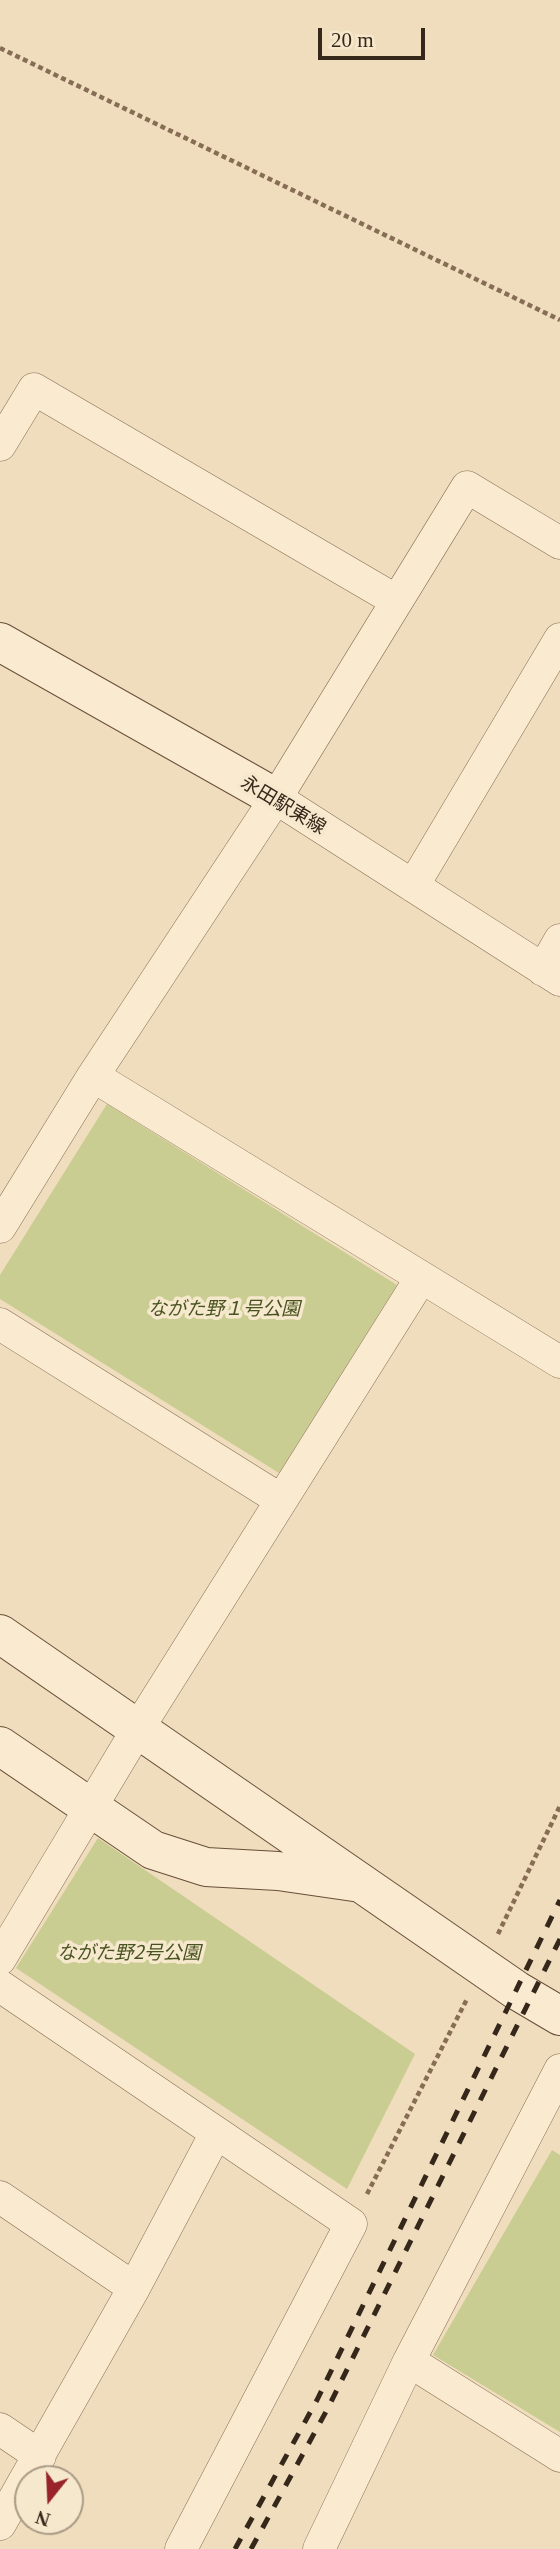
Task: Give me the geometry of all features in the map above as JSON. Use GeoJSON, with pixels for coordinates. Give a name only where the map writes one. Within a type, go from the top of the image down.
{"type":"FeatureCollection","features":[{"type":"Feature","properties":{"kind":"street"},"geometry":{"type":"LineString","coordinates":[[0,445],[34,389],[397,601]]}},
{"type":"Feature","properties":{"kind":"street"},"geometry":{"type":"LineString","coordinates":[[0,1227],[93,1076],[276,798],[467,487],[560,543]]}},
{"type":"Feature","properties":{"kind":"street"},"geometry":{"type":"LineString","coordinates":[[413,886],[560,639]]}},
{"type":"Feature","properties":{"kind":"street","name":"永田駅東線"},"geometry":{"type":"LineString","coordinates":[[0,642],[276,798],[552,975]]}},
{"type":"Feature","properties":{"kind":"street"},"geometry":{"type":"LineString","coordinates":[[552,975],[560,940]]}},
{"type":"Feature","properties":{"kind":"street"},"geometry":{"type":"LineString","coordinates":[[93,1076],[560,1362]]}},
{"type":"Feature","properties":{"kind":"street"},"geometry":{"type":"LineString","coordinates":[[0,1959],[139,1727],[421,1278]]}},
{"type":"Feature","properties":{"kind":"street"},"geometry":{"type":"LineString","coordinates":[[0,1324],[281,1500]]}},
{"type":"Feature","properties":{"kind":"street"},"geometry":{"type":"LineString","coordinates":[[0,1634],[560,2016]]}},
{"type":"Feature","properties":{"kind":"street"},"geometry":{"type":"LineString","coordinates":[[0,1746],[90,1810],[153,1850],[206,1867],[278,1871],[363,1883]]}},
{"type":"Feature","properties":{"kind":"street"},"geometry":{"type":"LineString","coordinates":[[0,1986],[351,2224],[181,2549]]}},
{"type":"Feature","properties":{"kind":"street"},"geometry":{"type":"LineString","coordinates":[[319,2549],[409,2361],[560,2070]]}},
{"type":"Feature","properties":{"kind":"street"},"geometry":{"type":"LineString","coordinates":[[0,2524],[134,2287],[216,2133]]}},
{"type":"Feature","properties":{"kind":"street"},"geometry":{"type":"LineString","coordinates":[[0,2197],[134,2287]]}},
{"type":"Feature","properties":{"kind":"street"},"geometry":{"type":"LineString","coordinates":[[409,2361],[560,2456]]}},
{"type":"Feature","properties":{"kind":"street"},"geometry":{"type":"LineString","coordinates":[[0,2429],[40,2456]]}},
{"type":"Feature","properties":{"kind":"path"},"geometry":{"type":"LineString","coordinates":[[0,48],[560,320]]}},
{"type":"Feature","properties":{"kind":"path"},"geometry":{"type":"LineString","coordinates":[[351,2224],[483,1966],[560,1806]]}},
{"type":"Feature","properties":{"kind":"green space","name":"ながた野１号公園"},"geometry":{"type":"Polygon","coordinates":[[[107,1104],[397,1285],[279,1473],[0,1299],[0,1275],[107,1104]]]}},
{"type":"Feature","properties":{"kind":"green space","name":"ながた野2号公園"},"geometry":{"type":"Polygon","coordinates":[[[98,1838],[415,2054],[347,2189],[16,1968],[98,1838]]]}},
{"type":"Feature","properties":{"kind":"green space"},"geometry":{"type":"Polygon","coordinates":[[[552,2150],[560,2155],[560,2432],[433,2355],[552,2150]]]}},
{"type":"Feature","properties":{"kind":"railway"},"geometry":{"type":"LineString","coordinates":[[235,2549],[317,2400],[560,1900]]}},
{"type":"Feature","properties":{"kind":"railway"},"geometry":{"type":"LineString","coordinates":[[251,2549],[328,2408],[560,1939]]}}]}
